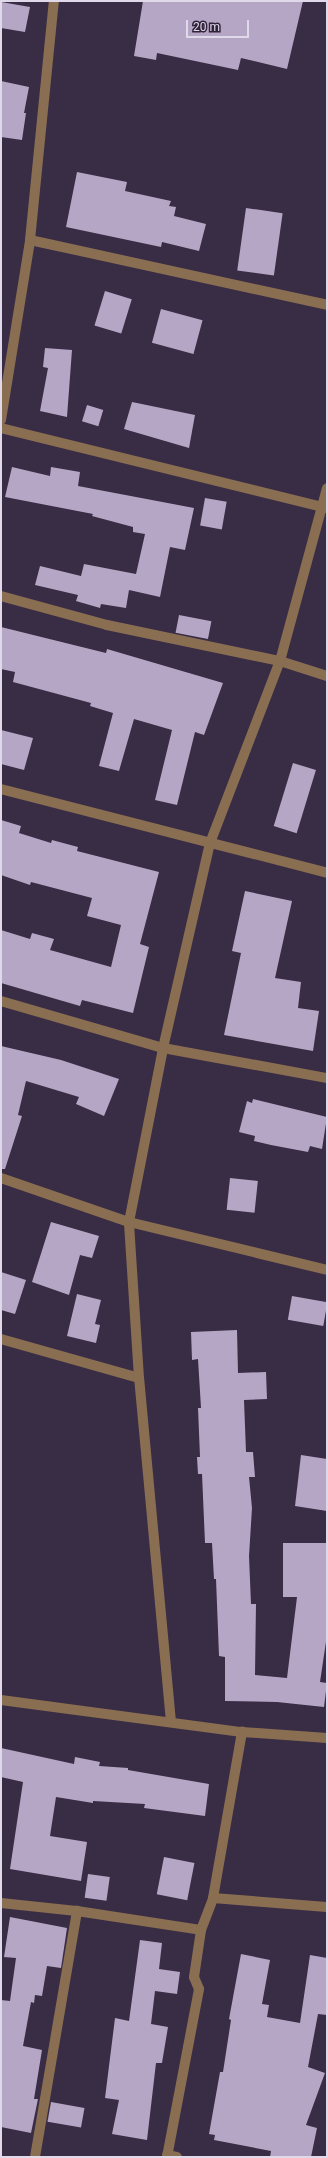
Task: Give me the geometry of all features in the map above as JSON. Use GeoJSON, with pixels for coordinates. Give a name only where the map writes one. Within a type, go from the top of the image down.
{"type":"FeatureCollection","features":[{"type":"Feature","properties":{"kind":"street"},"geometry":{"type":"LineString","coordinates":[[1,420],[30,240],[54,1]]}},
{"type":"Feature","properties":{"kind":"street"},"geometry":{"type":"LineString","coordinates":[[30,240],[327,305]]}},
{"type":"Feature","properties":{"kind":"street"},"geometry":{"type":"LineString","coordinates":[[1,428],[325,508]]}},
{"type":"Feature","properties":{"kind":"street"},"geometry":{"type":"LineString","coordinates":[[171,1722],[139,1378],[130,1222],[163,1048],[210,843],[280,661],[325,508],[327,488]]}},
{"type":"Feature","properties":{"kind":"street"},"geometry":{"type":"LineString","coordinates":[[1,596],[108,625],[280,661],[327,676]]}},
{"type":"Feature","properties":{"kind":"street"},"geometry":{"type":"LineString","coordinates":[[1,789],[327,873]]}},
{"type":"Feature","properties":{"kind":"street"},"geometry":{"type":"LineString","coordinates":[[1,1001],[163,1048],[327,1078]]}},
{"type":"Feature","properties":{"kind":"street"},"geometry":{"type":"LineString","coordinates":[[1,1178],[130,1222],[327,1270]]}},
{"type":"Feature","properties":{"kind":"street"},"geometry":{"type":"LineString","coordinates":[[1,1339],[139,1378]]}},
{"type":"Feature","properties":{"kind":"street"},"geometry":{"type":"LineString","coordinates":[[1,1700],[242,1732],[327,1738]]}},
{"type":"Feature","properties":{"kind":"street"},"geometry":{"type":"LineString","coordinates":[[171,2156],[199,1989],[194,1977],[201,1930],[213,1898],[242,1732]]}},
{"type":"Feature","properties":{"kind":"street"},"geometry":{"type":"LineString","coordinates":[[213,1898],[327,1907]]}},
{"type":"Feature","properties":{"kind":"street"},"geometry":{"type":"LineString","coordinates":[[1,1903],[77,1911],[201,1930]]}},
{"type":"Feature","properties":{"kind":"street"},"geometry":{"type":"LineString","coordinates":[[35,2157],[77,1911]]}},
{"type":"Feature","properties":{"kind":"building"},"geometry":{"type":"Polygon","coordinates":[[[143,1],[303,1],[287,69],[241,58],[238,70],[157,53],[156,60],[134,56],[143,1]]]}},
{"type":"Feature","properties":{"kind":"building"},"geometry":{"type":"Polygon","coordinates":[[[1,2],[30,7],[25,32],[1,28],[1,2]]]}},
{"type":"Feature","properties":{"kind":"building"},"geometry":{"type":"Polygon","coordinates":[[[1,81],[29,87],[24,113],[26,113],[22,140],[1,137],[1,81]]]}},
{"type":"Feature","properties":{"kind":"building"},"geometry":{"type":"Polygon","coordinates":[[[77,172],[127,182],[125,191],[171,201],[169,206],[176,207],[174,216],[206,224],[199,251],[162,242],[161,247],[66,227],[77,172]]]}},
{"type":"Feature","properties":{"kind":"building"},"geometry":{"type":"Polygon","coordinates":[[[246,208],[283,213],[274,276],[237,270],[246,208]]]}},
{"type":"Feature","properties":{"kind":"building"},"geometry":{"type":"Polygon","coordinates":[[[105,291],[132,299],[121,334],[94,325],[105,291]]]}},
{"type":"Feature","properties":{"kind":"building"},"geometry":{"type":"Polygon","coordinates":[[[161,309],[203,320],[193,354],[152,343],[161,309]]]}},
{"type":"Feature","properties":{"kind":"building"},"geometry":{"type":"Polygon","coordinates":[[[45,348],[72,350],[67,417],[40,411],[48,368],[43,367],[45,348]]]}},
{"type":"Feature","properties":{"kind":"building"},"geometry":{"type":"Polygon","coordinates":[[[132,402],[195,415],[189,448],[124,429],[132,402]]]}},
{"type":"Feature","properties":{"kind":"building"},"geometry":{"type":"Polygon","coordinates":[[[87,405],[103,410],[98,426],[82,421],[87,405]]]}},
{"type":"Feature","properties":{"kind":"building"},"geometry":{"type":"Polygon","coordinates":[[[12,467],[50,476],[51,467],[80,472],[78,486],[194,508],[185,550],[170,547],[160,597],[129,590],[126,608],[101,604],[100,608],[76,601],[78,595],[35,585],[40,566],[81,576],[84,564],[136,574],[145,534],[133,532],[133,527],[92,516],[93,514],[5,497],[12,467]]]}},
{"type":"Feature","properties":{"kind":"building"},"geometry":{"type":"Polygon","coordinates":[[[205,498],[227,502],[222,529],[200,526],[205,498]]]}},
{"type":"Feature","properties":{"kind":"building"},"geometry":{"type":"Polygon","coordinates":[[[179,615],[211,621],[208,639],[176,633],[179,615]]]}},
{"type":"Feature","properties":{"kind":"building"},"geometry":{"type":"Polygon","coordinates":[[[1,627],[106,653],[107,649],[223,683],[204,735],[195,732],[177,805],[155,800],[172,730],[134,719],[119,771],[99,766],[113,713],[90,706],[91,703],[13,682],[15,672],[1,669],[1,627]]]}},
{"type":"Feature","properties":{"kind":"building"},"geometry":{"type":"Polygon","coordinates":[[[1,730],[33,738],[24,770],[1,764],[1,730]]]}},
{"type":"Feature","properties":{"kind":"building"},"geometry":{"type":"Polygon","coordinates":[[[293,763],[316,770],[297,833],[274,826],[293,763]]]}},
{"type":"Feature","properties":{"kind":"building"},"geometry":{"type":"Polygon","coordinates":[[[1,820],[21,826],[19,833],[51,843],[52,840],[78,847],[77,851],[159,872],[140,944],[149,947],[133,1013],[82,1000],[80,1006],[1,983],[1,930],[30,939],[32,933],[54,939],[50,950],[111,967],[121,925],[87,916],[92,898],[31,882],[30,885],[1,875],[1,820]]]}},
{"type":"Feature","properties":{"kind":"building"},"geometry":{"type":"Polygon","coordinates":[[[245,891],[292,901],[275,978],[301,982],[298,1008],[319,1011],[313,1051],[224,1035],[241,953],[232,951],[245,891]]]}},
{"type":"Feature","properties":{"kind":"building"},"geometry":{"type":"Polygon","coordinates":[[[1,1046],[61,1060],[119,1079],[104,1116],[76,1104],[79,1097],[26,1081],[18,1115],[22,1116],[5,1169],[1,1169],[1,1046]]]}},
{"type":"Feature","properties":{"kind":"building"},"geometry":{"type":"Polygon","coordinates":[[[253,1099],[327,1117],[322,1149],[310,1146],[308,1152],[271,1145],[254,1141],[255,1136],[239,1132],[247,1101],[252,1103],[253,1099]]]}},
{"type":"Feature","properties":{"kind":"building"},"geometry":{"type":"Polygon","coordinates":[[[230,1178],[258,1181],[255,1213],[227,1210],[230,1178]]]}},
{"type":"Feature","properties":{"kind":"building"},"geometry":{"type":"Polygon","coordinates":[[[51,1222],[99,1236],[92,1258],[80,1255],[69,1295],[32,1282],[51,1222]]]}},
{"type":"Feature","properties":{"kind":"building"},"geometry":{"type":"Polygon","coordinates":[[[1,1272],[26,1280],[15,1314],[1,1310],[1,1272]]]}},
{"type":"Feature","properties":{"kind":"building"},"geometry":{"type":"Polygon","coordinates":[[[77,1294],[101,1300],[95,1324],[100,1325],[96,1343],[67,1336],[77,1294]]]}},
{"type":"Feature","properties":{"kind":"building"},"geometry":{"type":"Polygon","coordinates":[[[292,1296],[327,1302],[323,1326],[288,1320],[292,1296]]]}},
{"type":"Feature","properties":{"kind":"building"},"geometry":{"type":"Polygon","coordinates":[[[237,1330],[238,1373],[266,1372],[267,1399],[244,1400],[246,1452],[253,1452],[255,1477],[249,1477],[252,1508],[249,1556],[251,1604],[256,1604],[255,1675],[287,1678],[297,1597],[283,1597],[283,1543],[327,1543],[327,1635],[320,1682],[327,1683],[324,1707],[277,1702],[225,1701],[225,1657],[219,1656],[216,1579],[214,1579],[212,1543],[205,1543],[202,1474],[198,1474],[197,1457],[200,1457],[198,1408],[201,1408],[198,1359],[192,1360],[191,1332],[237,1330]]]}},
{"type":"Feature","properties":{"kind":"building"},"geometry":{"type":"Polygon","coordinates":[[[301,1455],[327,1459],[327,1511],[295,1506],[301,1455]]]}},
{"type":"Feature","properties":{"kind":"building"},"geometry":{"type":"Polygon","coordinates":[[[1,1748],[74,1764],[75,1757],[100,1762],[99,1766],[128,1768],[128,1770],[209,1784],[205,1816],[144,1808],[145,1804],[93,1801],[93,1803],[56,1797],[50,1836],[87,1842],[81,1881],[10,1869],[23,1782],[1,1777],[1,1748]]]}},
{"type":"Feature","properties":{"kind":"building"},"geometry":{"type":"Polygon","coordinates":[[[164,1857],[194,1863],[187,1900],[157,1894],[164,1857]]]}},
{"type":"Feature","properties":{"kind":"building"},"geometry":{"type":"Polygon","coordinates":[[[88,1874],[110,1877],[106,1901],[85,1898],[88,1874]]]}},
{"type":"Feature","properties":{"kind":"building"},"geometry":{"type":"Polygon","coordinates":[[[10,1917],[67,1928],[61,1968],[47,1966],[42,1996],[35,1995],[34,2003],[31,2002],[23,2046],[42,2050],[34,2099],[38,2099],[31,2133],[1,2127],[1,2000],[10,2001],[16,1958],[4,1957],[10,1917]]]}},
{"type":"Feature","properties":{"kind":"building"},"geometry":{"type":"Polygon","coordinates":[[[140,1940],[162,1943],[159,1969],[180,1972],[177,1994],[155,1991],[151,2024],[168,2027],[162,2063],[156,2063],[147,2140],[112,2134],[119,2100],[105,2098],[115,2018],[129,2021],[140,1940]]]}},
{"type":"Feature","properties":{"kind":"building"},"geometry":{"type":"Polygon","coordinates":[[[241,1954],[270,1960],[262,2004],[269,2005],[267,2017],[300,2023],[310,1955],[327,1958],[327,2015],[318,2014],[308,2067],[325,2073],[306,2125],[317,2128],[311,2157],[270,2157],[271,2151],[214,2140],[215,2135],[209,2134],[220,2072],[223,2072],[231,2020],[229,2019],[241,1954]]]}},
{"type":"Feature","properties":{"kind":"building"},"geometry":{"type":"Polygon","coordinates":[[[51,2102],[84,2108],[81,2128],[48,2122],[51,2102]]]}}]}
